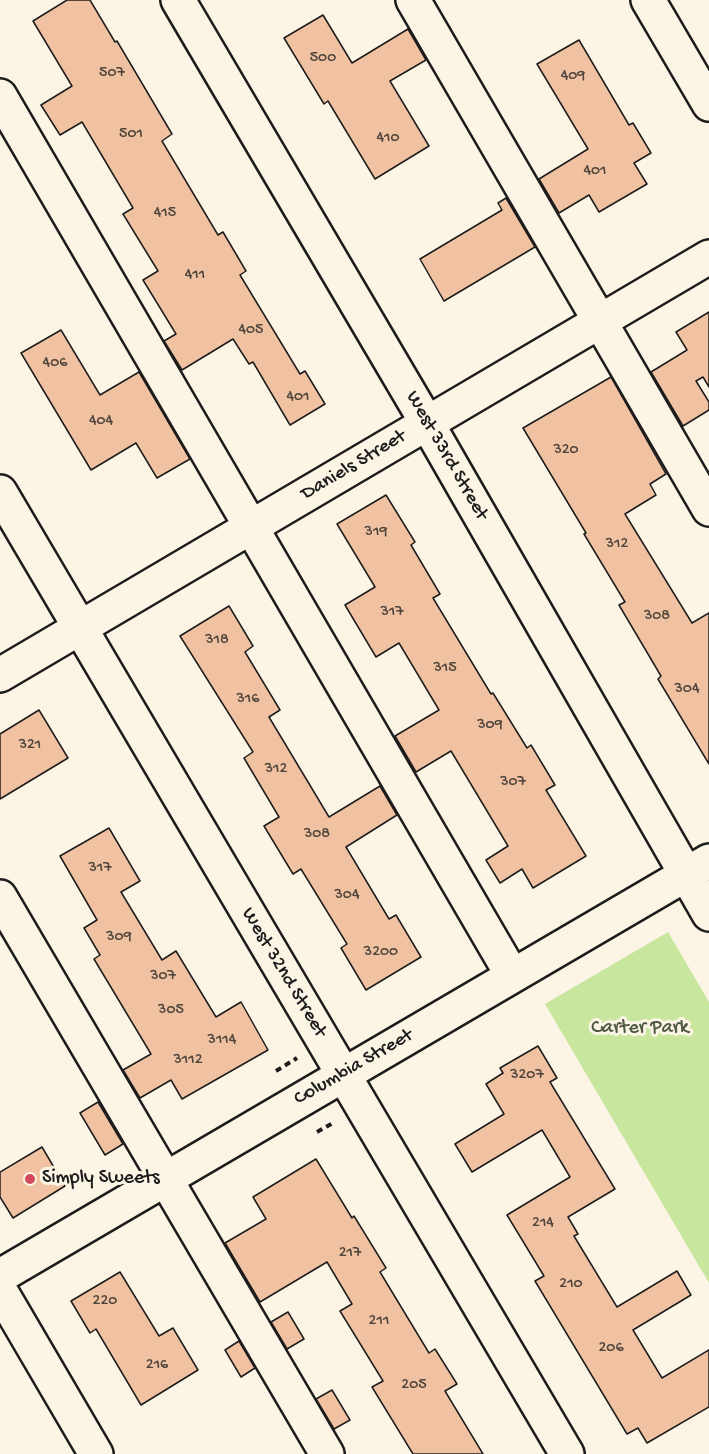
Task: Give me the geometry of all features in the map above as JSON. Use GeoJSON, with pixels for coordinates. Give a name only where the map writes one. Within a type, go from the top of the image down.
{"type":"FeatureCollection","features":[{"type":"Feature","properties":{"kind":"street","name":"West 33rd Street"},"geometry":{"type":"LineString","coordinates":[[178,0],[428,423],[697,868],[709,915]]}},
{"type":"Feature","properties":{"kind":"street"},"geometry":{"type":"LineString","coordinates":[[413,0],[709,509]]}},
{"type":"Feature","properties":{"kind":"street"},"geometry":{"type":"LineString","coordinates":[[648,0],[709,104]]}},
{"type":"Feature","properties":{"kind":"street"},"geometry":{"type":"LineString","coordinates":[[0,96],[512,975]]}},
{"type":"Feature","properties":{"kind":"street","name":"Daniels Street"},"geometry":{"type":"LineString","coordinates":[[0,675],[709,257]]}},
{"type":"Feature","properties":{"kind":"street","name":"West 32nd Street"},"geometry":{"type":"LineString","coordinates":[[0,492],[567,1454]]}},
{"type":"Feature","properties":{"kind":"street","name":"Columbia Street"},"geometry":{"type":"LineString","coordinates":[[0,1276],[697,868]]}},
{"type":"Feature","properties":{"kind":"street"},"geometry":{"type":"LineString","coordinates":[[0,897],[327,1454]]}},
{"type":"Feature","properties":{"kind":"street"},"geometry":{"type":"LineString","coordinates":[[0,1290],[96,1454]]}},
{"type":"Feature","properties":{"kind":"path"},"geometry":{"type":"LineString","coordinates":[[276,1071],[300,1056]]}},
{"type":"Feature","properties":{"kind":"path"},"geometry":{"type":"LineString","coordinates":[[317,1132],[339,1120]]}},
{"type":"Feature","properties":{"kind":"green space","name":"Carter Park"},"geometry":{"type":"Polygon","coordinates":[[[668,932],[709,1002],[709,1283],[545,1004],[668,932]]]}},
{"type":"Feature","properties":{"kind":"building"},"geometry":{"type":"Polygon","coordinates":[[[67,0],[90,0],[115,42],[117,41],[172,134],[162,141],[218,235],[223,232],[246,271],[240,275],[300,374],[305,371],[325,404],[290,425],[253,362],[249,364],[233,339],[182,370],[164,341],[176,334],[143,280],[158,271],[123,214],[133,208],[82,122],[60,135],[41,105],[72,86],[33,21],[67,0]]]}},
{"type":"Feature","properties":{"kind":"building"},"geometry":{"type":"Polygon","coordinates":[[[323,15],[352,63],[408,29],[426,60],[390,81],[429,146],[375,179],[328,101],[324,104],[284,38],[323,15]]]}},
{"type":"Feature","properties":{"kind":"building"},"geometry":{"type":"Polygon","coordinates":[[[579,40],[629,125],[633,123],[651,153],[634,163],[647,184],[599,212],[589,195],[559,213],[539,179],[588,149],[537,64],[579,40]]]}},
{"type":"Feature","properties":{"kind":"building"},"geometry":{"type":"Polygon","coordinates":[[[506,198],[535,247],[444,301],[420,259],[502,210],[498,203],[506,198]]]}},
{"type":"Feature","properties":{"kind":"building"},"geometry":{"type":"Polygon","coordinates":[[[709,312],[709,387],[703,377],[696,381],[709,402],[709,410],[683,426],[651,372],[687,350],[676,332],[709,312]]]}},
{"type":"Feature","properties":{"kind":"building"},"geometry":{"type":"Polygon","coordinates":[[[61,330],[100,395],[139,372],[190,459],[157,478],[136,443],[91,470],[21,353],[61,330]]]}},
{"type":"Feature","properties":{"kind":"building"},"geometry":{"type":"Polygon","coordinates":[[[611,377],[666,474],[650,484],[656,495],[625,514],[692,623],[709,613],[709,764],[658,679],[661,676],[619,605],[625,602],[523,428],[611,377]]]}},
{"type":"Feature","properties":{"kind":"building"},"geometry":{"type":"Polygon","coordinates":[[[386,495],[415,542],[411,545],[440,594],[433,598],[491,694],[493,693],[527,748],[531,745],[555,785],[546,790],[586,856],[533,888],[522,869],[500,883],[486,860],[508,846],[451,751],[416,772],[395,736],[439,710],[399,643],[376,657],[345,605],[375,587],[337,524],[386,495]]]}},
{"type":"Feature","properties":{"kind":"building"},"geometry":{"type":"Polygon","coordinates":[[[229,606],[253,646],[245,652],[280,710],[269,717],[329,817],[380,786],[397,815],[346,847],[389,919],[396,915],[421,957],[366,990],[341,948],[347,944],[301,869],[293,874],[264,826],[279,817],[244,758],[253,752],[180,636],[229,606]]]}},
{"type":"Feature","properties":{"kind":"building"},"geometry":{"type":"Polygon","coordinates":[[[39,710],[68,758],[0,799],[0,734],[39,710]]]}},
{"type":"Feature","properties":{"kind":"building"},"geometry":{"type":"Polygon","coordinates":[[[109,828],[140,881],[121,892],[162,960],[176,951],[216,1017],[241,1002],[268,1050],[182,1099],[171,1080],[140,1098],[123,1070],[151,1054],[94,959],[100,955],[84,928],[97,920],[60,856],[109,828]]]}},
{"type":"Feature","properties":{"kind":"building"},"geometry":{"type":"Polygon","coordinates":[[[538,1046],[557,1078],[550,1082],[615,1189],[568,1217],[578,1234],[574,1236],[617,1307],[677,1271],[691,1295],[633,1330],[662,1378],[709,1350],[709,1407],[647,1443],[638,1428],[627,1434],[535,1281],[544,1276],[507,1215],[570,1177],[542,1130],[472,1172],[455,1144],[504,1114],[486,1084],[503,1073],[500,1068],[538,1046]]]}},
{"type":"Feature","properties":{"kind":"building"},"geometry":{"type":"Polygon","coordinates":[[[98,1102],[123,1144],[105,1155],[80,1113],[98,1102]]]}},
{"type":"Feature","properties":{"kind":"building","name":"Simply Sweets"},"geometry":{"type":"Polygon","coordinates":[[[42,1147],[65,1186],[13,1218],[0,1197],[0,1172],[42,1147]]]}},
{"type":"Feature","properties":{"kind":"building"},"geometry":{"type":"Polygon","coordinates":[[[316,1159],[386,1268],[380,1272],[429,1353],[435,1349],[457,1384],[445,1391],[483,1454],[413,1454],[372,1387],[383,1381],[340,1311],[352,1304],[327,1262],[260,1302],[225,1243],[266,1219],[253,1197],[316,1159]]]}},
{"type":"Feature","properties":{"kind":"building"},"geometry":{"type":"Polygon","coordinates":[[[120,1272],[159,1336],[173,1328],[198,1370],[141,1405],[96,1329],[90,1333],[71,1301],[120,1272]]]}},
{"type":"Feature","properties":{"kind":"building"},"geometry":{"type":"Polygon","coordinates":[[[288,1312],[304,1339],[287,1349],[271,1322],[288,1312]]]}},
{"type":"Feature","properties":{"kind":"building"},"geometry":{"type":"Polygon","coordinates":[[[239,1341],[255,1368],[241,1377],[225,1350],[239,1341]]]}},
{"type":"Feature","properties":{"kind":"building"},"geometry":{"type":"Polygon","coordinates":[[[332,1390],[350,1420],[334,1429],[316,1399],[332,1390]]]}},
{"type":"Feature","properties":{"kind":"place","name":"Simply Sweets"},"geometry":{"type":"Point","coordinates":[30,1179]}}]}
